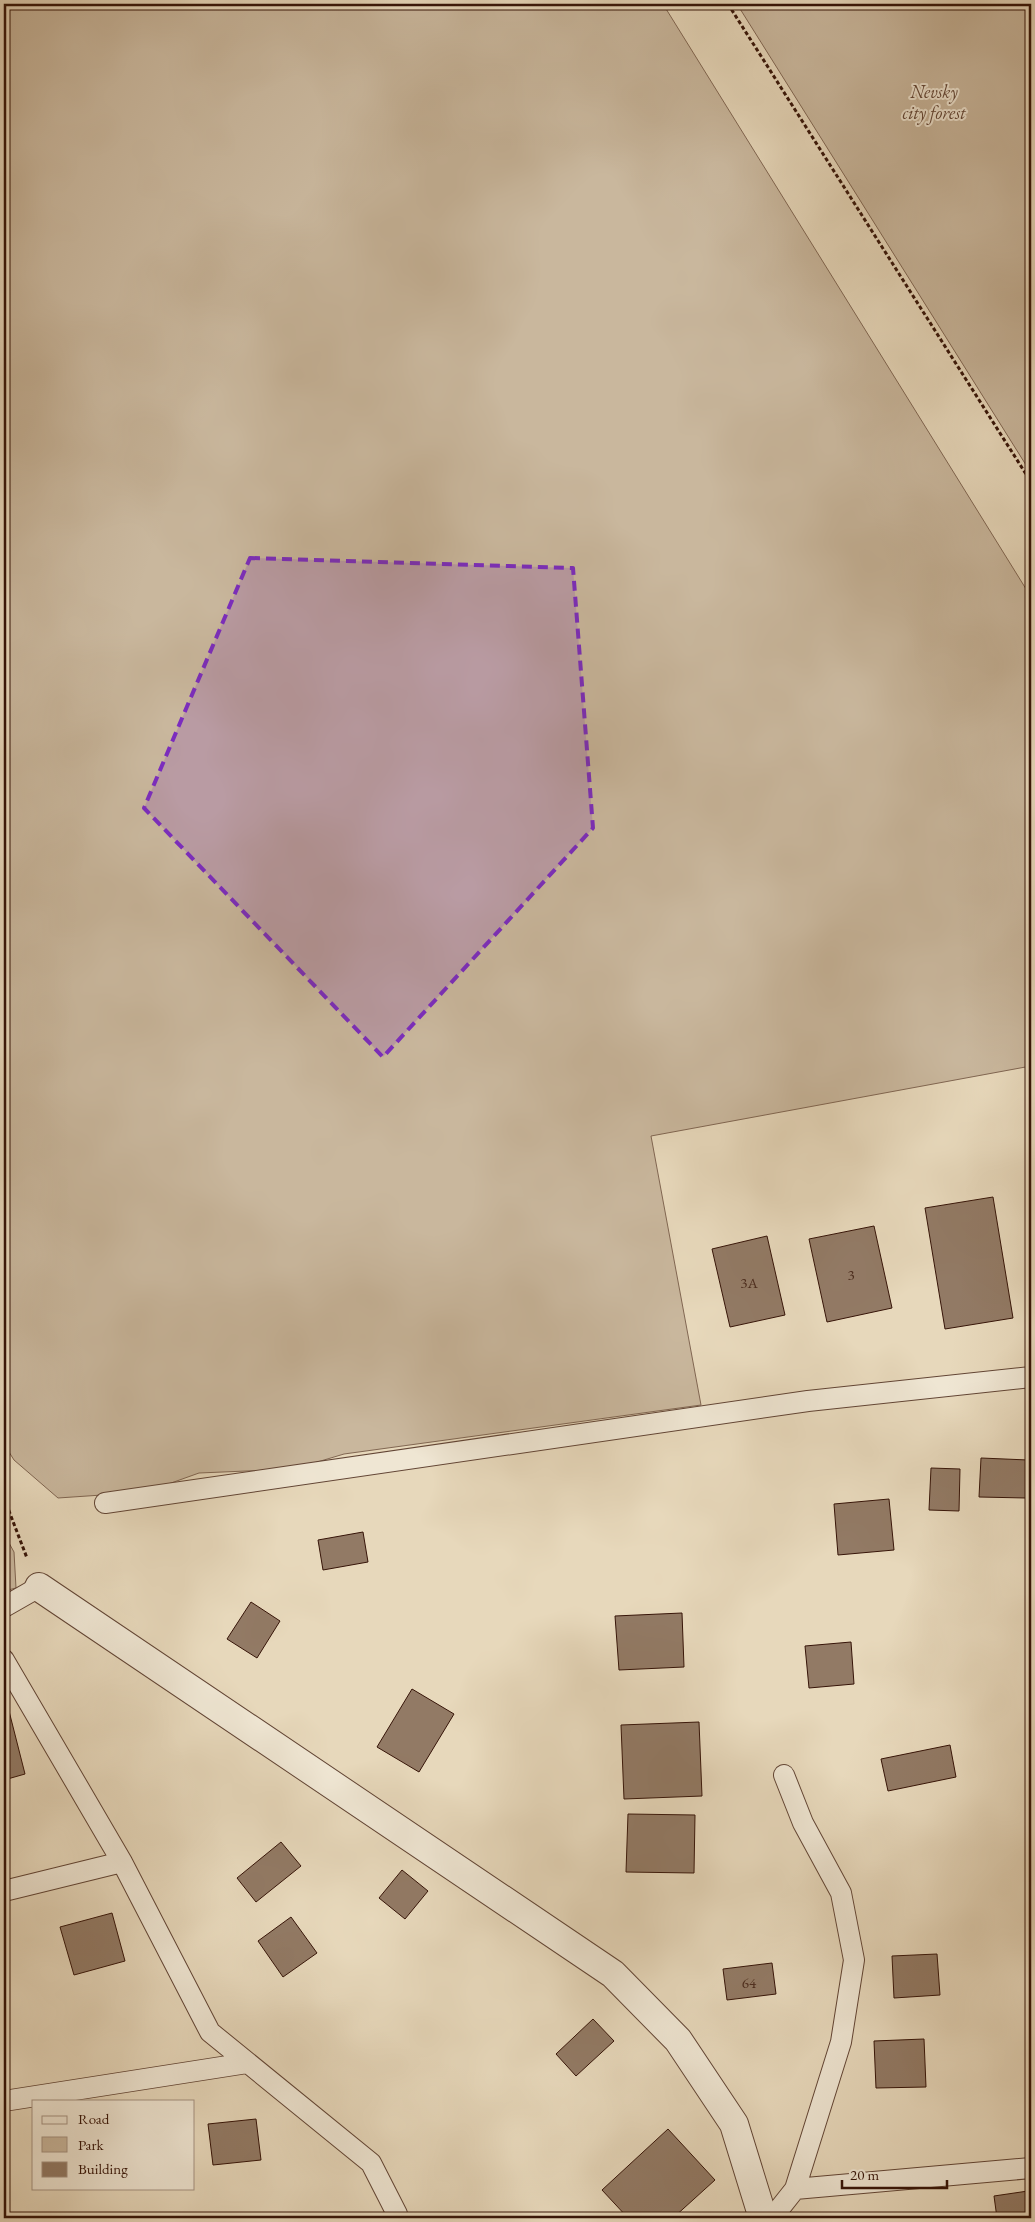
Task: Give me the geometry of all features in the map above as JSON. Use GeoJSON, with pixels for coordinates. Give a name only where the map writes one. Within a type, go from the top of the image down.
{"type":"FeatureCollection","features":[{"type":"Feature","properties":{"kind":"street"},"geometry":{"type":"LineString","coordinates":[[39,1587],[613,1974],[678,2040],[734,2124],[763,2218]]}},
{"type":"Feature","properties":{"kind":"lane"},"geometry":{"type":"LineString","coordinates":[[105,1503],[808,1401],[1031,1377]]}},
{"type":"Feature","properties":{"kind":"lane"},"geometry":{"type":"LineString","coordinates":[[4,1608],[39,1587]]}},
{"type":"Feature","properties":{"kind":"lane"},"geometry":{"type":"LineString","coordinates":[[4,1660],[122,1862],[210,2032],[371,2163],[397,2214],[396,2218]]}},
{"type":"Feature","properties":{"kind":"lane"},"geometry":{"type":"LineString","coordinates":[[772,2218],[796,2189],[841,2042],[854,1960],[841,1893],[803,1823],[784,1774]]}},
{"type":"Feature","properties":{"kind":"lane"},"geometry":{"type":"LineString","coordinates":[[4,1891],[122,1862]]}},
{"type":"Feature","properties":{"kind":"lane"},"geometry":{"type":"LineString","coordinates":[[4,2101],[247,2063]]}},
{"type":"Feature","properties":{"kind":"lane"},"geometry":{"type":"LineString","coordinates":[[796,2189],[1031,2168]]}},
{"type":"Feature","properties":{"kind":"path"},"geometry":{"type":"LineString","coordinates":[[728,4],[1031,482]]}},
{"type":"Feature","properties":{"kind":"path"},"geometry":{"type":"LineString","coordinates":[[4,1498],[39,1587]]}},
{"type":"Feature","properties":{"kind":"highlighted area"},"geometry":{"type":"Polygon","coordinates":[[[250,558],[573,568],[593,828],[383,1057],[144,808],[250,558]]]}},
{"type":"Feature","properties":{"kind":"green space"},"geometry":{"type":"Polygon","coordinates":[[[4,4],[663,4],[1031,597],[1031,1066],[651,1136],[701,1405],[344,1454],[294,1469],[199,1473],[146,1492],[58,1498],[14,1460],[4,1444],[4,4]]]}},
{"type":"Feature","properties":{"kind":"green space","name":"Nevsky city forest"},"geometry":{"type":"Polygon","coordinates":[[[737,4],[1031,4],[1031,473],[737,4]]]}},
{"type":"Feature","properties":{"kind":"green space"},"geometry":{"type":"Polygon","coordinates":[[[4,1534],[14,1552],[16,1588],[4,1591],[4,1534]]]}},
{"type":"Feature","properties":{"kind":"building"},"geometry":{"type":"Polygon","coordinates":[[[993,1197],[1013,1318],[945,1329],[925,1208],[993,1197]]]}},
{"type":"Feature","properties":{"kind":"building"},"geometry":{"type":"Polygon","coordinates":[[[874,1226],[892,1308],[827,1322],[809,1239],[874,1226]]]}},
{"type":"Feature","properties":{"kind":"building"},"geometry":{"type":"Polygon","coordinates":[[[767,1236],[785,1315],[730,1327],[712,1249],[767,1236]]]}},
{"type":"Feature","properties":{"kind":"building"},"geometry":{"type":"Polygon","coordinates":[[[981,1458],[1028,1460],[1026,1498],[979,1497],[981,1458]]]}},
{"type":"Feature","properties":{"kind":"building"},"geometry":{"type":"Polygon","coordinates":[[[931,1468],[960,1469],[959,1511],[929,1510],[931,1468]]]}},
{"type":"Feature","properties":{"kind":"building"},"geometry":{"type":"Polygon","coordinates":[[[889,1499],[894,1550],[838,1555],[834,1504],[889,1499]]]}},
{"type":"Feature","properties":{"kind":"building"},"geometry":{"type":"Polygon","coordinates":[[[363,1532],[368,1562],[323,1570],[318,1540],[363,1532]]]}},
{"type":"Feature","properties":{"kind":"building"},"geometry":{"type":"Polygon","coordinates":[[[251,1602],[280,1621],[257,1658],[227,1639],[251,1602]]]}},
{"type":"Feature","properties":{"kind":"building"},"geometry":{"type":"Polygon","coordinates":[[[682,1613],[684,1667],[619,1670],[615,1616],[682,1613]]]}},
{"type":"Feature","properties":{"kind":"building"},"geometry":{"type":"Polygon","coordinates":[[[851,1642],[854,1684],[809,1688],[805,1646],[851,1642]]]}},
{"type":"Feature","properties":{"kind":"building"},"geometry":{"type":"Polygon","coordinates":[[[412,1689],[454,1714],[419,1772],[377,1747],[412,1689]]]}},
{"type":"Feature","properties":{"kind":"building"},"geometry":{"type":"Polygon","coordinates":[[[9,1711],[25,1774],[4,1780],[4,1713],[9,1711]]]}},
{"type":"Feature","properties":{"kind":"building"},"geometry":{"type":"Polygon","coordinates":[[[699,1722],[702,1796],[624,1799],[621,1725],[699,1722]]]}},
{"type":"Feature","properties":{"kind":"building"},"geometry":{"type":"Polygon","coordinates":[[[950,1745],[956,1777],[888,1791],[881,1759],[950,1745]]]}},
{"type":"Feature","properties":{"kind":"building"},"geometry":{"type":"Polygon","coordinates":[[[628,1814],[695,1815],[694,1873],[626,1872],[628,1814]]]}},
{"type":"Feature","properties":{"kind":"building"},"geometry":{"type":"Polygon","coordinates":[[[281,1842],[301,1866],[256,1902],[237,1878],[281,1842]]]}},
{"type":"Feature","properties":{"kind":"building"},"geometry":{"type":"Polygon","coordinates":[[[402,1870],[428,1891],[405,1919],[379,1898],[402,1870]]]}},
{"type":"Feature","properties":{"kind":"building"},"geometry":{"type":"Polygon","coordinates":[[[112,1913],[125,1961],[74,1975],[60,1927],[112,1913]]]}},
{"type":"Feature","properties":{"kind":"building"},"geometry":{"type":"Polygon","coordinates":[[[291,1917],[317,1953],[283,1977],[258,1941],[291,1917]]]}},
{"type":"Feature","properties":{"kind":"building"},"geometry":{"type":"Polygon","coordinates":[[[937,1954],[940,1995],[894,1998],[892,1956],[937,1954]]]}},
{"type":"Feature","properties":{"kind":"building"},"geometry":{"type":"Polygon","coordinates":[[[772,1963],[776,1994],[727,2000],[723,1969],[772,1963]]]}},
{"type":"Feature","properties":{"kind":"building"},"geometry":{"type":"Polygon","coordinates":[[[593,2019],[614,2041],[576,2076],[556,2054],[593,2019]]]}},
{"type":"Feature","properties":{"kind":"building"},"geometry":{"type":"Polygon","coordinates":[[[924,2039],[926,2087],[876,2088],[874,2041],[924,2039]]]}},
{"type":"Feature","properties":{"kind":"building"},"geometry":{"type":"Polygon","coordinates":[[[256,2119],[261,2160],[213,2165],[208,2124],[256,2119]]]}},
{"type":"Feature","properties":{"kind":"building"},"geometry":{"type":"Polygon","coordinates":[[[668,2129],[715,2180],[673,2218],[628,2218],[602,2190],[668,2129]]]}},
{"type":"Feature","properties":{"kind":"building"},"geometry":{"type":"Polygon","coordinates":[[[1028,2191],[1031,2218],[997,2218],[994,2196],[1028,2191]]]}}]}
